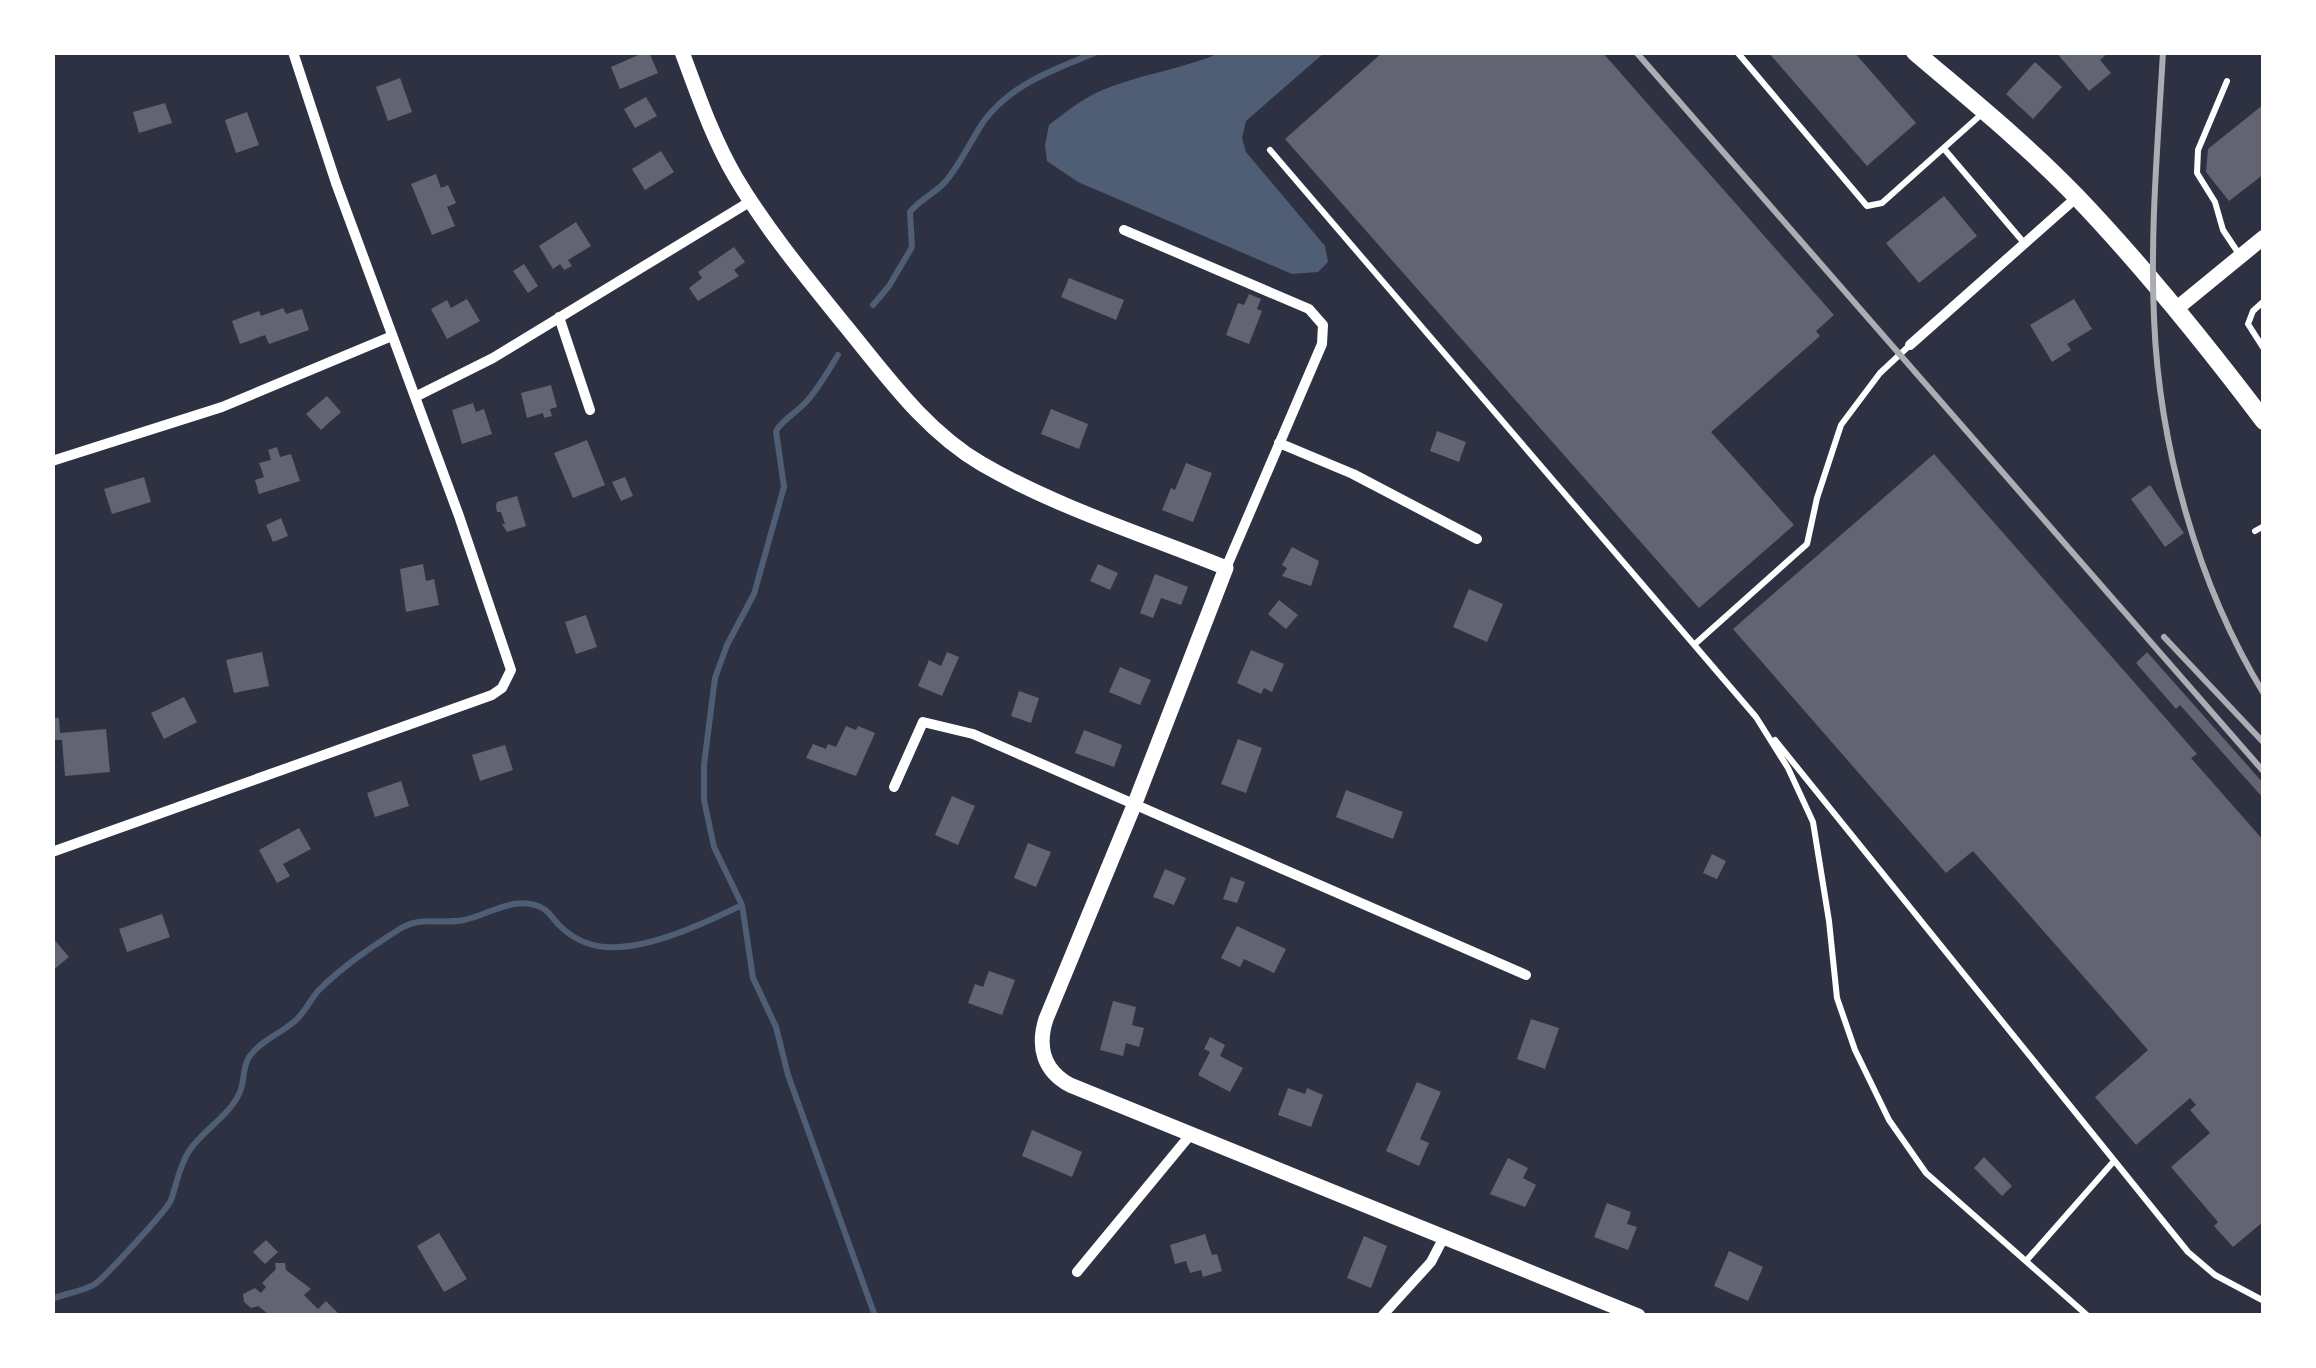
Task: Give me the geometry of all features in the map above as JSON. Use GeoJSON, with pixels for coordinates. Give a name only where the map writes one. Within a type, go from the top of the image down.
{"type":"FeatureCollection","features":[{"type":"Feature","properties":{"kind":"main road"},"geometry":{"type":"LineString","coordinates":[[1915,52],[2077,197],[2176,309],[2264,420]]}},
{"type":"Feature","properties":{"kind":"street"},"geometry":{"type":"LineString","coordinates":[[52,852],[492,695],[508,679],[510,658],[293,52]]}},
{"type":"Feature","properties":{"kind":"street"},"geometry":{"type":"LineString","coordinates":[[682,52],[735,177],[791,259],[884,374],[956,447],[1027,486],[1226,568]]}},
{"type":"Feature","properties":{"kind":"street"},"geometry":{"type":"LineString","coordinates":[[1910,345],[2077,197]]}},
{"type":"Feature","properties":{"kind":"street"},"geometry":{"type":"LineString","coordinates":[[414,397],[467,373],[751,201]]}},
{"type":"Feature","properties":{"kind":"street"},"geometry":{"type":"LineString","coordinates":[[1124,230],[1308,309],[1322,325],[1322,344],[1226,568],[1052,1002],[1043,1027],[1042,1049],[1048,1066],[1060,1080],[1638,1316]]}},
{"type":"Feature","properties":{"kind":"street"},"geometry":{"type":"LineString","coordinates":[[2176,309],[2264,237]]}},
{"type":"Feature","properties":{"kind":"street"},"geometry":{"type":"LineString","coordinates":[[560,317],[590,410]]}},
{"type":"Feature","properties":{"kind":"street"},"geometry":{"type":"LineString","coordinates":[[52,461],[208,412],[392,336]]}},
{"type":"Feature","properties":{"kind":"street"},"geometry":{"type":"LineString","coordinates":[[1279,443],[1352,474],[1478,539]]}},
{"type":"Feature","properties":{"kind":"street"},"geometry":{"type":"LineString","coordinates":[[894,787],[923,722],[973,734],[1526,975]]}},
{"type":"Feature","properties":{"kind":"street"},"geometry":{"type":"LineString","coordinates":[[1077,1272],[1192,1134]]}},
{"type":"Feature","properties":{"kind":"street"},"geometry":{"type":"LineString","coordinates":[[1382,1316],[1431,1262],[1444,1237]]}},
{"type":"Feature","properties":{"kind":"lane"},"geometry":{"type":"LineString","coordinates":[[1737,52],[1867,206],[1882,203],[1985,111]]}},
{"type":"Feature","properties":{"kind":"lane"},"geometry":{"type":"LineString","coordinates":[[2227,81],[2198,150],[2198,173],[2240,255]]}},
{"type":"Feature","properties":{"kind":"lane"},"geometry":{"type":"LineString","coordinates":[[1270,150],[1756,716],[2188,1252],[2215,1275],[2264,1301]]}},
{"type":"Feature","properties":{"kind":"lane"},"geometry":{"type":"LineString","coordinates":[[1945,150],[2025,244]]}},
{"type":"Feature","properties":{"kind":"lane"},"geometry":{"type":"LineString","coordinates":[[2264,302],[2252,310],[2248,324],[2264,349]]}},
{"type":"Feature","properties":{"kind":"lane"},"geometry":{"type":"LineString","coordinates":[[1694,644],[1807,544],[1841,424],[1880,373],[1910,345]]}},
{"type":"Feature","properties":{"kind":"lane"},"geometry":{"type":"LineString","coordinates":[[2254,532],[2264,526]]}},
{"type":"Feature","properties":{"kind":"lane"},"geometry":{"type":"LineString","coordinates":[[1756,716],[1788,768],[1813,822],[1838,998],[1854,1050],[1888,1120],[1926,1173],[2088,1316]]}},
{"type":"Feature","properties":{"kind":"lane"},"geometry":{"type":"LineString","coordinates":[[2026,1261],[2114,1161]]}},
{"type":"Feature","properties":{"kind":"water"},"geometry":{"type":"Polygon","coordinates":[[[1220,53],[1324,53],[1246,121],[1242,138],[1246,152],[1325,246],[1328,262],[1318,272],[1292,274],[1078,182],[1047,161],[1049,125],[1082,101],[1123,82],[1220,53]]]}},
{"type":"Feature","properties":{"kind":"building"},"geometry":{"type":"Polygon","coordinates":[[[649,52],[658,73],[620,89],[611,67],[649,52]]]}},
{"type":"Feature","properties":{"kind":"building"},"geometry":{"type":"Polygon","coordinates":[[[1383,52],[1602,52],[1834,315],[1816,331],[1820,336],[1711,432],[1794,525],[1699,608],[1285,139],[1383,52]]]}},
{"type":"Feature","properties":{"kind":"building"},"geometry":{"type":"Polygon","coordinates":[[[1768,52],[1854,52],[1916,123],[1867,166],[1768,52]]]}},
{"type":"Feature","properties":{"kind":"building"},"geometry":{"type":"Polygon","coordinates":[[[2056,52],[2109,52],[2100,60],[2111,73],[2089,91],[2056,52]]]}},
{"type":"Feature","properties":{"kind":"building"},"geometry":{"type":"Polygon","coordinates":[[[2035,62],[2062,87],[2033,119],[2006,94],[2035,62]]]}},
{"type":"Feature","properties":{"kind":"building"},"geometry":{"type":"Polygon","coordinates":[[[400,78],[412,112],[388,121],[376,87],[400,78]]]}},
{"type":"Feature","properties":{"kind":"building"},"geometry":{"type":"Polygon","coordinates":[[[646,97],[657,116],[635,128],[624,109],[646,97]]]}},
{"type":"Feature","properties":{"kind":"building"},"geometry":{"type":"Polygon","coordinates":[[[165,103],[172,123],[139,133],[133,112],[165,103]]]}},
{"type":"Feature","properties":{"kind":"building"},"geometry":{"type":"Polygon","coordinates":[[[2264,104],[2264,174],[2229,201],[2206,172],[2208,149],[2264,104]]]}},
{"type":"Feature","properties":{"kind":"building"},"geometry":{"type":"Polygon","coordinates":[[[247,112],[259,145],[236,153],[225,120],[247,112]]]}},
{"type":"Feature","properties":{"kind":"building"},"geometry":{"type":"Polygon","coordinates":[[[661,151],[674,172],[645,190],[632,169],[661,151]]]}},
{"type":"Feature","properties":{"kind":"building"},"geometry":{"type":"Polygon","coordinates":[[[436,174],[441,188],[448,185],[456,203],[447,207],[455,226],[432,235],[411,184],[436,174]]]}},
{"type":"Feature","properties":{"kind":"building"},"geometry":{"type":"Polygon","coordinates":[[[1944,196],[1977,236],[1919,283],[1886,243],[1944,196]]]}},
{"type":"Feature","properties":{"kind":"building"},"geometry":{"type":"Polygon","coordinates":[[[576,222],[591,246],[568,260],[572,266],[564,270],[560,264],[553,269],[539,246],[576,222]]]}},
{"type":"Feature","properties":{"kind":"building"},"geometry":{"type":"Polygon","coordinates":[[[734,247],[745,262],[734,270],[739,276],[698,301],[689,288],[702,278],[698,272],[734,247]]]}},
{"type":"Feature","properties":{"kind":"building"},"geometry":{"type":"Polygon","coordinates":[[[524,264],[538,286],[528,293],[513,271],[524,264]]]}},
{"type":"Feature","properties":{"kind":"building"},"geometry":{"type":"Polygon","coordinates":[[[1069,278],[1124,300],[1116,320],[1061,297],[1069,278]]]}},
{"type":"Feature","properties":{"kind":"building"},"geometry":{"type":"Polygon","coordinates":[[[1249,294],[1261,299],[1257,309],[1262,311],[1249,344],[1226,335],[1238,303],[1244,305],[1249,294]]]}},
{"type":"Feature","properties":{"kind":"building"},"geometry":{"type":"Polygon","coordinates":[[[467,299],[480,321],[447,339],[431,309],[447,300],[451,308],[467,299]]]}},
{"type":"Feature","properties":{"kind":"building"},"geometry":{"type":"Polygon","coordinates":[[[2074,299],[2092,329],[2067,344],[2071,350],[2052,362],[2030,325],[2074,299]]]}},
{"type":"Feature","properties":{"kind":"building"},"geometry":{"type":"Polygon","coordinates":[[[283,308],[286,314],[302,309],[309,330],[269,344],[265,335],[240,344],[232,321],[259,311],[261,316],[283,308]]]}},
{"type":"Feature","properties":{"kind":"building"},"geometry":{"type":"Polygon","coordinates":[[[551,385],[557,407],[550,409],[552,416],[544,418],[543,413],[527,418],[521,393],[551,385]]]}},
{"type":"Feature","properties":{"kind":"building"},"geometry":{"type":"Polygon","coordinates":[[[327,396],[341,412],[321,430],[306,414],[327,396]]]}},
{"type":"Feature","properties":{"kind":"building"},"geometry":{"type":"Polygon","coordinates":[[[473,403],[476,412],[484,409],[492,434],[462,444],[452,410],[473,403]]]}},
{"type":"Feature","properties":{"kind":"building"},"geometry":{"type":"Polygon","coordinates":[[[1051,409],[1088,424],[1079,449],[1041,434],[1051,409]]]}},
{"type":"Feature","properties":{"kind":"building"},"geometry":{"type":"Polygon","coordinates":[[[1437,431],[1466,442],[1459,462],[1430,451],[1437,431]]]}},
{"type":"Feature","properties":{"kind":"building"},"geometry":{"type":"Polygon","coordinates":[[[587,440],[605,485],[573,498],[554,453],[587,440]]]}},
{"type":"Feature","properties":{"kind":"building"},"geometry":{"type":"Polygon","coordinates":[[[277,447],[280,457],[291,454],[300,481],[259,494],[255,480],[264,477],[259,463],[271,460],[268,450],[277,447]]]}},
{"type":"Feature","properties":{"kind":"building"},"geometry":{"type":"Polygon","coordinates":[[[1934,454],[2197,754],[2191,758],[2264,841],[2264,1221],[2233,1247],[2214,1226],[2218,1222],[2171,1167],[2210,1133],[2190,1110],[2196,1105],[2190,1098],[2136,1145],[2095,1097],[2148,1050],[1973,851],[1946,873],[1733,629],[1934,454]]]}},
{"type":"Feature","properties":{"kind":"building"},"geometry":{"type":"Polygon","coordinates":[[[1186,463],[1212,473],[1193,522],[1162,510],[1186,463]]]}},
{"type":"Feature","properties":{"kind":"building"},"geometry":{"type":"Polygon","coordinates":[[[144,477],[151,502],[112,514],[104,489],[144,477]]]}},
{"type":"Feature","properties":{"kind":"building"},"geometry":{"type":"Polygon","coordinates":[[[625,477],[633,496],[621,501],[612,482],[625,477]]]}},
{"type":"Feature","properties":{"kind":"building"},"geometry":{"type":"Polygon","coordinates":[[[2150,485],[2184,533],[2165,547],[2131,499],[2150,485]]]}},
{"type":"Feature","properties":{"kind":"building"},"geometry":{"type":"Polygon","coordinates":[[[517,496],[526,526],[507,532],[501,512],[497,512],[497,502],[517,496]]]}},
{"type":"Feature","properties":{"kind":"building"},"geometry":{"type":"Polygon","coordinates":[[[281,518],[288,536],[273,542],[266,525],[281,518]]]}},
{"type":"Feature","properties":{"kind":"building"},"geometry":{"type":"Polygon","coordinates":[[[1292,547],[1319,561],[1311,586],[1282,576],[1287,568],[1282,565],[1292,547]]]}},
{"type":"Feature","properties":{"kind":"building"},"geometry":{"type":"Polygon","coordinates":[[[423,564],[426,581],[434,579],[439,605],[406,612],[400,569],[423,564]]]}},
{"type":"Feature","properties":{"kind":"building"},"geometry":{"type":"Polygon","coordinates":[[[1098,564],[1118,573],[1110,590],[1090,581],[1098,564]]]}},
{"type":"Feature","properties":{"kind":"building"},"geometry":{"type":"Polygon","coordinates":[[[1155,574],[1188,587],[1181,605],[1161,598],[1153,618],[1140,613],[1155,574]]]}},
{"type":"Feature","properties":{"kind":"building"},"geometry":{"type":"Polygon","coordinates":[[[1469,589],[1503,604],[1487,642],[1453,627],[1469,589]]]}},
{"type":"Feature","properties":{"kind":"building"},"geometry":{"type":"Polygon","coordinates":[[[1279,600],[1298,615],[1286,629],[1268,614],[1279,600]]]}},
{"type":"Feature","properties":{"kind":"building"},"geometry":{"type":"Polygon","coordinates":[[[586,615],[597,647],[576,654],[565,622],[586,615]]]}},
{"type":"Feature","properties":{"kind":"building"},"geometry":{"type":"Polygon","coordinates":[[[1251,650],[1284,664],[1272,692],[1264,688],[1261,694],[1237,683],[1251,650]]]}},
{"type":"Feature","properties":{"kind":"building"},"geometry":{"type":"Polygon","coordinates":[[[262,652],[269,686],[234,693],[226,660],[262,652]]]}},
{"type":"Feature","properties":{"kind":"building"},"geometry":{"type":"Polygon","coordinates":[[[947,652],[959,657],[942,696],[918,686],[929,660],[941,666],[947,652]]]}},
{"type":"Feature","properties":{"kind":"building"},"geometry":{"type":"Polygon","coordinates":[[[2147,652],[2264,784],[2264,799],[2180,705],[2176,709],[2136,663],[2147,652]]]}},
{"type":"Feature","properties":{"kind":"building"},"geometry":{"type":"Polygon","coordinates":[[[1120,667],[1151,680],[1140,705],[1109,692],[1120,667]]]}},
{"type":"Feature","properties":{"kind":"building"},"geometry":{"type":"Polygon","coordinates":[[[1019,691],[1039,698],[1031,723],[1011,716],[1019,691]]]}},
{"type":"Feature","properties":{"kind":"building"},"geometry":{"type":"Polygon","coordinates":[[[184,697],[197,722],[164,739],[151,713],[184,697]]]}},
{"type":"Feature","properties":{"kind":"building"},"geometry":{"type":"Polygon","coordinates":[[[52,718],[59,718],[60,733],[106,729],[110,772],[65,776],[62,740],[52,740],[52,718]]]}},
{"type":"Feature","properties":{"kind":"building"},"geometry":{"type":"Polygon","coordinates":[[[846,726],[875,733],[856,776],[806,758],[813,744],[826,749],[828,744],[836,747],[846,726]]]}},
{"type":"Feature","properties":{"kind":"building"},"geometry":{"type":"Polygon","coordinates":[[[1084,730],[1122,745],[1114,767],[1075,753],[1084,730]]]}},
{"type":"Feature","properties":{"kind":"building"},"geometry":{"type":"Polygon","coordinates":[[[1238,739],[1262,748],[1246,793],[1221,784],[1238,739]]]}},
{"type":"Feature","properties":{"kind":"building"},"geometry":{"type":"Polygon","coordinates":[[[505,745],[513,770],[480,781],[472,755],[505,745]]]}},
{"type":"Feature","properties":{"kind":"building"},"geometry":{"type":"Polygon","coordinates":[[[401,781],[409,806],[375,817],[367,793],[401,781]]]}},
{"type":"Feature","properties":{"kind":"building"},"geometry":{"type":"Polygon","coordinates":[[[1346,790],[1403,812],[1393,839],[1336,817],[1346,790]]]}},
{"type":"Feature","properties":{"kind":"building"},"geometry":{"type":"Polygon","coordinates":[[[952,796],[975,806],[958,845],[935,835],[952,796]]]}},
{"type":"Feature","properties":{"kind":"building"},"geometry":{"type":"Polygon","coordinates":[[[299,828],[311,849],[283,864],[290,876],[277,883],[259,850],[299,828]]]}},
{"type":"Feature","properties":{"kind":"building"},"geometry":{"type":"Polygon","coordinates":[[[1028,843],[1051,852],[1036,887],[1014,878],[1028,843]]]}},
{"type":"Feature","properties":{"kind":"building"},"geometry":{"type":"Polygon","coordinates":[[[1712,854],[1726,861],[1717,879],[1703,873],[1712,854]]]}},
{"type":"Feature","properties":{"kind":"building"},"geometry":{"type":"Polygon","coordinates":[[[1165,869],[1186,878],[1174,905],[1153,897],[1165,869]]]}},
{"type":"Feature","properties":{"kind":"building"},"geometry":{"type":"Polygon","coordinates":[[[1231,877],[1245,882],[1237,903],[1223,899],[1231,877]]]}},
{"type":"Feature","properties":{"kind":"building"},"geometry":{"type":"Polygon","coordinates":[[[162,914],[170,937],[127,952],[119,929],[162,914]]]}},
{"type":"Feature","properties":{"kind":"building"},"geometry":{"type":"Polygon","coordinates":[[[1237,926],[1286,949],[1274,973],[1244,959],[1240,967],[1221,958],[1237,926]]]}},
{"type":"Feature","properties":{"kind":"building"},"geometry":{"type":"Polygon","coordinates":[[[52,937],[69,957],[52,971],[52,937]]]}},
{"type":"Feature","properties":{"kind":"building"},"geometry":{"type":"Polygon","coordinates":[[[989,971],[1015,980],[1002,1015],[968,1003],[975,984],[983,987],[989,971]]]}},
{"type":"Feature","properties":{"kind":"building"},"geometry":{"type":"Polygon","coordinates":[[[1113,1001],[1136,1007],[1132,1025],[1144,1028],[1139,1047],[1126,1043],[1123,1056],[1100,1050],[1113,1001]]]}},
{"type":"Feature","properties":{"kind":"building"},"geometry":{"type":"Polygon","coordinates":[[[1531,1019],[1559,1028],[1545,1069],[1517,1059],[1531,1019]]]}},
{"type":"Feature","properties":{"kind":"building"},"geometry":{"type":"Polygon","coordinates":[[[1210,1037],[1225,1045],[1220,1056],[1243,1068],[1230,1092],[1198,1075],[1210,1052],[1204,1049],[1210,1037]]]}},
{"type":"Feature","properties":{"kind":"building"},"geometry":{"type":"Polygon","coordinates":[[[1417,1082],[1441,1092],[1420,1139],[1429,1143],[1419,1166],[1386,1151],[1417,1082]]]}},
{"type":"Feature","properties":{"kind":"building"},"geometry":{"type":"Polygon","coordinates":[[[1288,1088],[1305,1094],[1307,1088],[1323,1095],[1311,1127],[1278,1115],[1288,1088]]]}},
{"type":"Feature","properties":{"kind":"building"},"geometry":{"type":"Polygon","coordinates":[[[1032,1130],[1082,1152],[1072,1177],[1022,1156],[1032,1130]]]}},
{"type":"Feature","properties":{"kind":"building"},"geometry":{"type":"Polygon","coordinates":[[[1984,1157],[2012,1186],[2002,1196],[1974,1168],[1984,1157]]]}},
{"type":"Feature","properties":{"kind":"building"},"geometry":{"type":"Polygon","coordinates":[[[1508,1158],[1528,1168],[1523,1178],[1536,1185],[1525,1207],[1490,1194],[1508,1158]]]}},
{"type":"Feature","properties":{"kind":"building"},"geometry":{"type":"Polygon","coordinates":[[[1607,1203],[1631,1212],[1627,1224],[1637,1227],[1628,1250],[1594,1237],[1607,1203]]]}},
{"type":"Feature","properties":{"kind":"building"},"geometry":{"type":"Polygon","coordinates":[[[439,1233],[467,1279],[444,1292],[417,1246],[439,1233]]]}},
{"type":"Feature","properties":{"kind":"building"},"geometry":{"type":"Polygon","coordinates":[[[1205,1234],[1222,1271],[1203,1277],[1201,1270],[1190,1273],[1186,1261],[1175,1264],[1170,1245],[1205,1234]]]}},
{"type":"Feature","properties":{"kind":"building"},"geometry":{"type":"Polygon","coordinates":[[[1364,1236],[1387,1246],[1371,1288],[1347,1278],[1364,1236]]]}},
{"type":"Feature","properties":{"kind":"building"},"geometry":{"type":"Polygon","coordinates":[[[266,1240],[278,1252],[265,1264],[253,1252],[266,1240]]]}},
{"type":"Feature","properties":{"kind":"building"},"geometry":{"type":"Polygon","coordinates":[[[1729,1251],[1763,1267],[1748,1301],[1714,1286],[1729,1251]]]}},
{"type":"Feature","properties":{"kind":"building"},"geometry":{"type":"Polygon","coordinates":[[[275,1263],[285,1263],[286,1270],[311,1289],[304,1295],[318,1309],[326,1301],[338,1313],[271,1316],[258,1306],[251,1308],[244,1302],[243,1294],[255,1288],[261,1293],[266,1287],[262,1283],[276,1269],[275,1263]]]}},
{"type":"Feature","properties":{"kind":"waterway"},"geometry":{"type":"LineString","coordinates":[[873,305],[912,247],[910,212],[946,181],[995,108],[1021,87],[1097,52]]}},
{"type":"Feature","properties":{"kind":"waterway"},"geometry":{"type":"LineString","coordinates":[[838,355],[811,397],[776,431],[784,487],[754,594],[727,645],[715,678],[704,765],[704,800],[714,847],[742,905],[753,978],[776,1027],[788,1075],[875,1316]]}},
{"type":"Feature","properties":{"kind":"waterway"},"geometry":{"type":"LineString","coordinates":[[52,1299],[95,1284],[159,1216],[171,1200],[189,1151],[222,1117],[241,1090],[247,1061],[254,1051],[296,1020],[316,993],[338,973],[406,925],[464,920],[524,903],[544,909],[564,930],[581,940],[622,947],[676,934],[742,905]]}},
{"type":"Feature","properties":{"kind":"railway"},"geometry":{"type":"LineString","coordinates":[[1636,52],[2264,772]]}},
{"type":"Feature","properties":{"kind":"railway"},"geometry":{"type":"LineString","coordinates":[[2163,52],[2153,285],[2164,415],[2173,464],[2201,560],[2219,607],[2264,694]]}},
{"type":"Feature","properties":{"kind":"railway"},"geometry":{"type":"LineString","coordinates":[[2164,637],[2264,743]]}}]}
